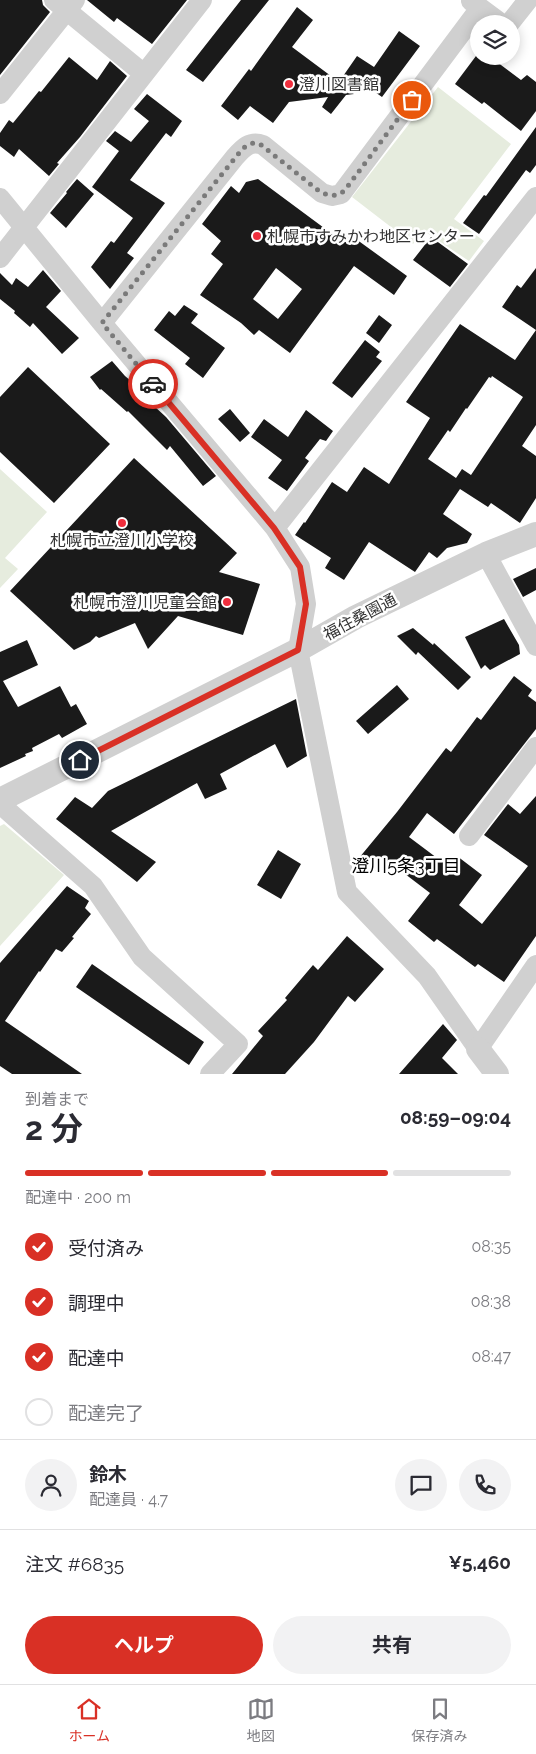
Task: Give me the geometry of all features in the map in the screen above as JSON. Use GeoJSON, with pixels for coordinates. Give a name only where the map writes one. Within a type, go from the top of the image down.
{"type":"FeatureCollection","features":[{"type":"Feature","properties":{"kind":"street"},"geometry":{"type":"LineString","coordinates":[[0,258],[202,0]]}},
{"type":"Feature","properties":{"kind":"street"},"geometry":{"type":"LineString","coordinates":[[516,15],[528,0]]}},
{"type":"Feature","properties":{"kind":"street"},"geometry":{"type":"LineString","coordinates":[[0,94],[65,3],[144,74]]}},
{"type":"Feature","properties":{"kind":"street"},"geometry":{"type":"LineString","coordinates":[[102,323],[235,157],[248,144],[258,143],[262,145],[322,193],[332,196],[341,194],[474,4],[489,15]]}},
{"type":"Feature","properties":{"kind":"street"},"geometry":{"type":"LineString","coordinates":[[274,528],[536,197]]}},
{"type":"Feature","properties":{"kind":"street"},"geometry":{"type":"LineString","coordinates":[[0,198],[274,528],[300,567],[306,604],[298,650],[347,892],[427,976],[497,1074]]}},
{"type":"Feature","properties":{"kind":"street","name":"福住桑園通"},"geometry":{"type":"LineString","coordinates":[[0,800],[298,650],[356,617],[486,554],[536,534]]}},
{"type":"Feature","properties":{"kind":"street"},"geometry":{"type":"LineString","coordinates":[[486,554],[536,646]]}},
{"type":"Feature","properties":{"kind":"street"},"geometry":{"type":"LineString","coordinates":[[469,836],[536,748]]}},
{"type":"Feature","properties":{"kind":"street"},"geometry":{"type":"LineString","coordinates":[[0,804],[93,886],[142,957],[238,1044],[210,1074]]}},
{"type":"Feature","properties":{"kind":"street"},"geometry":{"type":"LineString","coordinates":[[478,1049],[536,965]]}},
{"type":"Feature","properties":{"kind":"shaded area"},"geometry":{"type":"Polygon","coordinates":[[[438,87],[511,144],[454,219],[484,241],[469,261],[424,231],[413,244],[352,197],[438,87]]]}},
{"type":"Feature","properties":{"kind":"shaded area"},"geometry":{"type":"Polygon","coordinates":[[[0,469],[47,512],[5,558],[18,569],[0,588],[0,469]]]}},
{"type":"Feature","properties":{"kind":"shaded area"},"geometry":{"type":"Polygon","coordinates":[[[4,824],[64,875],[0,946],[0,826],[4,824]]]}},
{"type":"Feature","properties":{"kind":"building"},"geometry":{"type":"Polygon","coordinates":[[[0,0],[42,0],[43,5],[50,12],[0,75],[0,0]]]}},
{"type":"Feature","properties":{"kind":"building"},"geometry":{"type":"Polygon","coordinates":[[[87,0],[187,0],[152,44],[117,18],[114,22],[87,0]]]}},
{"type":"Feature","properties":{"kind":"building"},"geometry":{"type":"Polygon","coordinates":[[[241,0],[269,0],[203,82],[186,70],[241,0]]]}},
{"type":"Feature","properties":{"kind":"building"},"geometry":{"type":"Polygon","coordinates":[[[297,7],[313,20],[292,47],[339,82],[357,56],[374,67],[399,31],[420,46],[382,97],[358,80],[349,90],[354,94],[346,95],[331,114],[322,107],[328,97],[289,102],[273,123],[250,106],[238,120],[221,106],[249,69],[251,71],[297,7]]]}},
{"type":"Feature","properties":{"kind":"building"},"geometry":{"type":"Polygon","coordinates":[[[69,57],[97,80],[110,61],[127,76],[80,137],[57,163],[59,164],[49,176],[19,149],[14,157],[0,146],[0,133],[9,120],[13,123],[69,57]]]}},
{"type":"Feature","properties":{"kind":"building"},"geometry":{"type":"Polygon","coordinates":[[[470,64],[501,65],[521,80],[527,75],[536,82],[536,111],[521,131],[484,102],[482,104],[455,84],[470,64]]]}},
{"type":"Feature","properties":{"kind":"building"},"geometry":{"type":"Polygon","coordinates":[[[147,94],[182,121],[171,137],[166,133],[130,180],[165,203],[127,253],[134,258],[110,289],[91,267],[111,241],[114,243],[133,218],[92,187],[119,151],[106,141],[115,131],[131,142],[149,121],[134,109],[147,94]]]}},
{"type":"Feature","properties":{"kind":"building"},"geometry":{"type":"Polygon","coordinates":[[[536,127],[536,165],[530,173],[526,170],[479,234],[463,223],[484,195],[486,196],[536,127]]]}},
{"type":"Feature","properties":{"kind":"building"},"geometry":{"type":"Polygon","coordinates":[[[77,179],[94,194],[66,228],[50,213],[77,179]]]}},
{"type":"Feature","properties":{"kind":"building"},"geometry":{"type":"Polygon","coordinates":[[[258,179],[343,242],[349,234],[407,276],[394,295],[354,266],[290,353],[259,330],[254,335],[241,323],[200,295],[223,264],[211,254],[221,241],[202,224],[231,186],[239,193],[246,182],[258,179]],[[276,268],[253,299],[278,319],[302,289],[276,268]]]}},
{"type":"Feature","properties":{"kind":"building"},"geometry":{"type":"Polygon","coordinates":[[[431,237],[468,264],[450,287],[413,260],[431,237]]]}},
{"type":"Feature","properties":{"kind":"building"},"geometry":{"type":"Polygon","coordinates":[[[536,268],[536,330],[502,307],[517,285],[521,288],[536,268]]]}},
{"type":"Feature","properties":{"kind":"building"},"geometry":{"type":"Polygon","coordinates":[[[43,270],[61,291],[46,307],[79,338],[62,354],[33,323],[30,327],[0,299],[0,273],[12,285],[16,278],[28,287],[43,270]]]}},
{"type":"Feature","properties":{"kind":"building"},"geometry":{"type":"Polygon","coordinates":[[[184,305],[198,314],[191,323],[225,348],[203,378],[185,364],[190,358],[154,330],[169,311],[175,316],[184,305]]]}},
{"type":"Feature","properties":{"kind":"building"},"geometry":{"type":"Polygon","coordinates":[[[379,315],[392,325],[379,343],[366,333],[379,315]]]}},
{"type":"Feature","properties":{"kind":"building"},"geometry":{"type":"Polygon","coordinates":[[[460,324],[515,360],[536,330],[536,425],[522,446],[536,456],[536,498],[520,523],[491,503],[488,507],[460,489],[443,514],[472,534],[467,543],[447,548],[437,558],[429,552],[415,572],[369,542],[344,580],[325,568],[331,558],[295,535],[332,482],[347,492],[364,467],[389,484],[430,418],[406,402],[460,324]],[[492,376],[491,378],[489,377],[450,432],[448,430],[428,459],[456,478],[462,469],[471,475],[523,397],[492,376]]]}},
{"type":"Feature","properties":{"kind":"building"},"geometry":{"type":"Polygon","coordinates":[[[365,340],[380,352],[376,357],[382,361],[352,398],[332,383],[365,340]]]}},
{"type":"Feature","properties":{"kind":"building"},"geometry":{"type":"Polygon","coordinates":[[[112,361],[125,376],[144,392],[142,395],[166,417],[216,476],[203,486],[170,446],[167,450],[128,411],[100,390],[90,377],[112,361]]]}},
{"type":"Feature","properties":{"kind":"building"},"geometry":{"type":"Polygon","coordinates":[[[28,367],[110,444],[54,503],[0,452],[0,397],[28,367]]]}},
{"type":"Feature","properties":{"kind":"building"},"geometry":{"type":"Polygon","coordinates":[[[230,409],[250,433],[240,442],[218,419],[230,409]]]}},
{"type":"Feature","properties":{"kind":"building"},"geometry":{"type":"Polygon","coordinates":[[[306,410],[333,431],[326,441],[320,439],[305,458],[309,461],[287,491],[268,478],[282,460],[251,437],[264,419],[288,437],[306,410]]]}},
{"type":"Feature","properties":{"kind":"building"},"geometry":{"type":"Polygon","coordinates":[[[134,458],[237,553],[219,572],[260,584],[243,635],[178,616],[148,649],[135,623],[99,638],[96,636],[90,642],[74,650],[10,591],[134,458]]]}},
{"type":"Feature","properties":{"kind":"building"},"geometry":{"type":"Polygon","coordinates":[[[536,568],[536,590],[523,597],[513,579],[536,568]]]}},
{"type":"Feature","properties":{"kind":"building"},"geometry":{"type":"Polygon","coordinates":[[[504,619],[519,645],[520,654],[490,670],[485,665],[481,669],[465,637],[504,619]]]}},
{"type":"Feature","properties":{"kind":"building"},"geometry":{"type":"Polygon","coordinates":[[[413,628],[433,645],[434,643],[471,677],[458,690],[418,652],[416,655],[397,636],[413,628]]]}},
{"type":"Feature","properties":{"kind":"building"},"geometry":{"type":"Polygon","coordinates":[[[27,640],[38,665],[3,681],[18,707],[60,686],[71,707],[76,704],[87,724],[62,738],[59,734],[32,748],[33,751],[25,754],[26,756],[0,768],[0,652],[27,640]]]}},
{"type":"Feature","properties":{"kind":"building"},"geometry":{"type":"Polygon","coordinates":[[[514,676],[532,690],[528,696],[536,702],[536,729],[454,834],[427,813],[409,837],[449,867],[457,856],[482,875],[459,905],[482,924],[528,866],[484,835],[508,804],[520,814],[536,796],[536,936],[504,982],[478,964],[475,967],[437,939],[434,942],[408,921],[430,893],[388,861],[379,873],[359,858],[446,748],[451,752],[477,717],[481,720],[514,676]]]}},
{"type":"Feature","properties":{"kind":"building"},"geometry":{"type":"Polygon","coordinates":[[[397,685],[409,699],[368,734],[356,721],[397,685]]]}},
{"type":"Feature","properties":{"kind":"building"},"geometry":{"type":"Polygon","coordinates":[[[296,699],[307,756],[287,768],[275,744],[220,774],[227,789],[205,799],[197,783],[111,831],[156,862],[137,882],[56,819],[75,797],[92,808],[108,791],[296,699]]]}},
{"type":"Feature","properties":{"kind":"building"},"geometry":{"type":"Polygon","coordinates":[[[278,850],[301,864],[281,899],[257,885],[278,850]]]}},
{"type":"Feature","properties":{"kind":"building"},"geometry":{"type":"Polygon","coordinates":[[[67,886],[89,901],[85,908],[91,914],[62,952],[56,949],[5,1021],[82,1074],[12,1074],[0,1066],[0,963],[67,886]]]}},
{"type":"Feature","properties":{"kind":"building"},"geometry":{"type":"Polygon","coordinates":[[[347,936],[384,969],[355,1002],[348,996],[314,1042],[285,1074],[232,1074],[263,1036],[258,1031],[287,1000],[285,998],[313,965],[318,970],[347,936]]]}},
{"type":"Feature","properties":{"kind":"building"},"geometry":{"type":"Polygon","coordinates":[[[92,964],[204,1042],[189,1065],[76,987],[92,964]]]}},
{"type":"Feature","properties":{"kind":"building"},"geometry":{"type":"Polygon","coordinates":[[[443,1024],[457,1040],[442,1058],[458,1074],[399,1074],[443,1024]]]}},
{"type":"Feature","properties":{"kind":"way so far"},"geometry":{"type":"LineString","coordinates":[[153,384],[102,323],[243,148],[248,144],[258,143],[322,193],[332,196],[339,195],[345,190],[412,100]]}},
{"type":"Feature","properties":{"kind":"place","name":"澄川図書館"},"geometry":{"type":"Point","coordinates":[289,84]}},
{"type":"Feature","properties":{"kind":"place","name":"札幌市すみかわ地区センター"},"geometry":{"type":"Point","coordinates":[257,236]}},
{"type":"Feature","properties":{"kind":"place","name":"札幌市立澄川小学校"},"geometry":{"type":"Point","coordinates":[122,523]}},
{"type":"Feature","properties":{"kind":"place","name":"札幌市澄川児童会館"},"geometry":{"type":"Point","coordinates":[227,602]}},
{"type":"Feature","properties":{"kind":"district","name":"澄川5条3丁目"},"geometry":{"type":"Point","coordinates":[406,865]}},
{"type":"Feature","properties":{"kind":"route"},"geometry":{"type":"LineString","coordinates":[[80,760],[298,650],[306,604],[300,567],[274,528],[153,384]]}}]}
